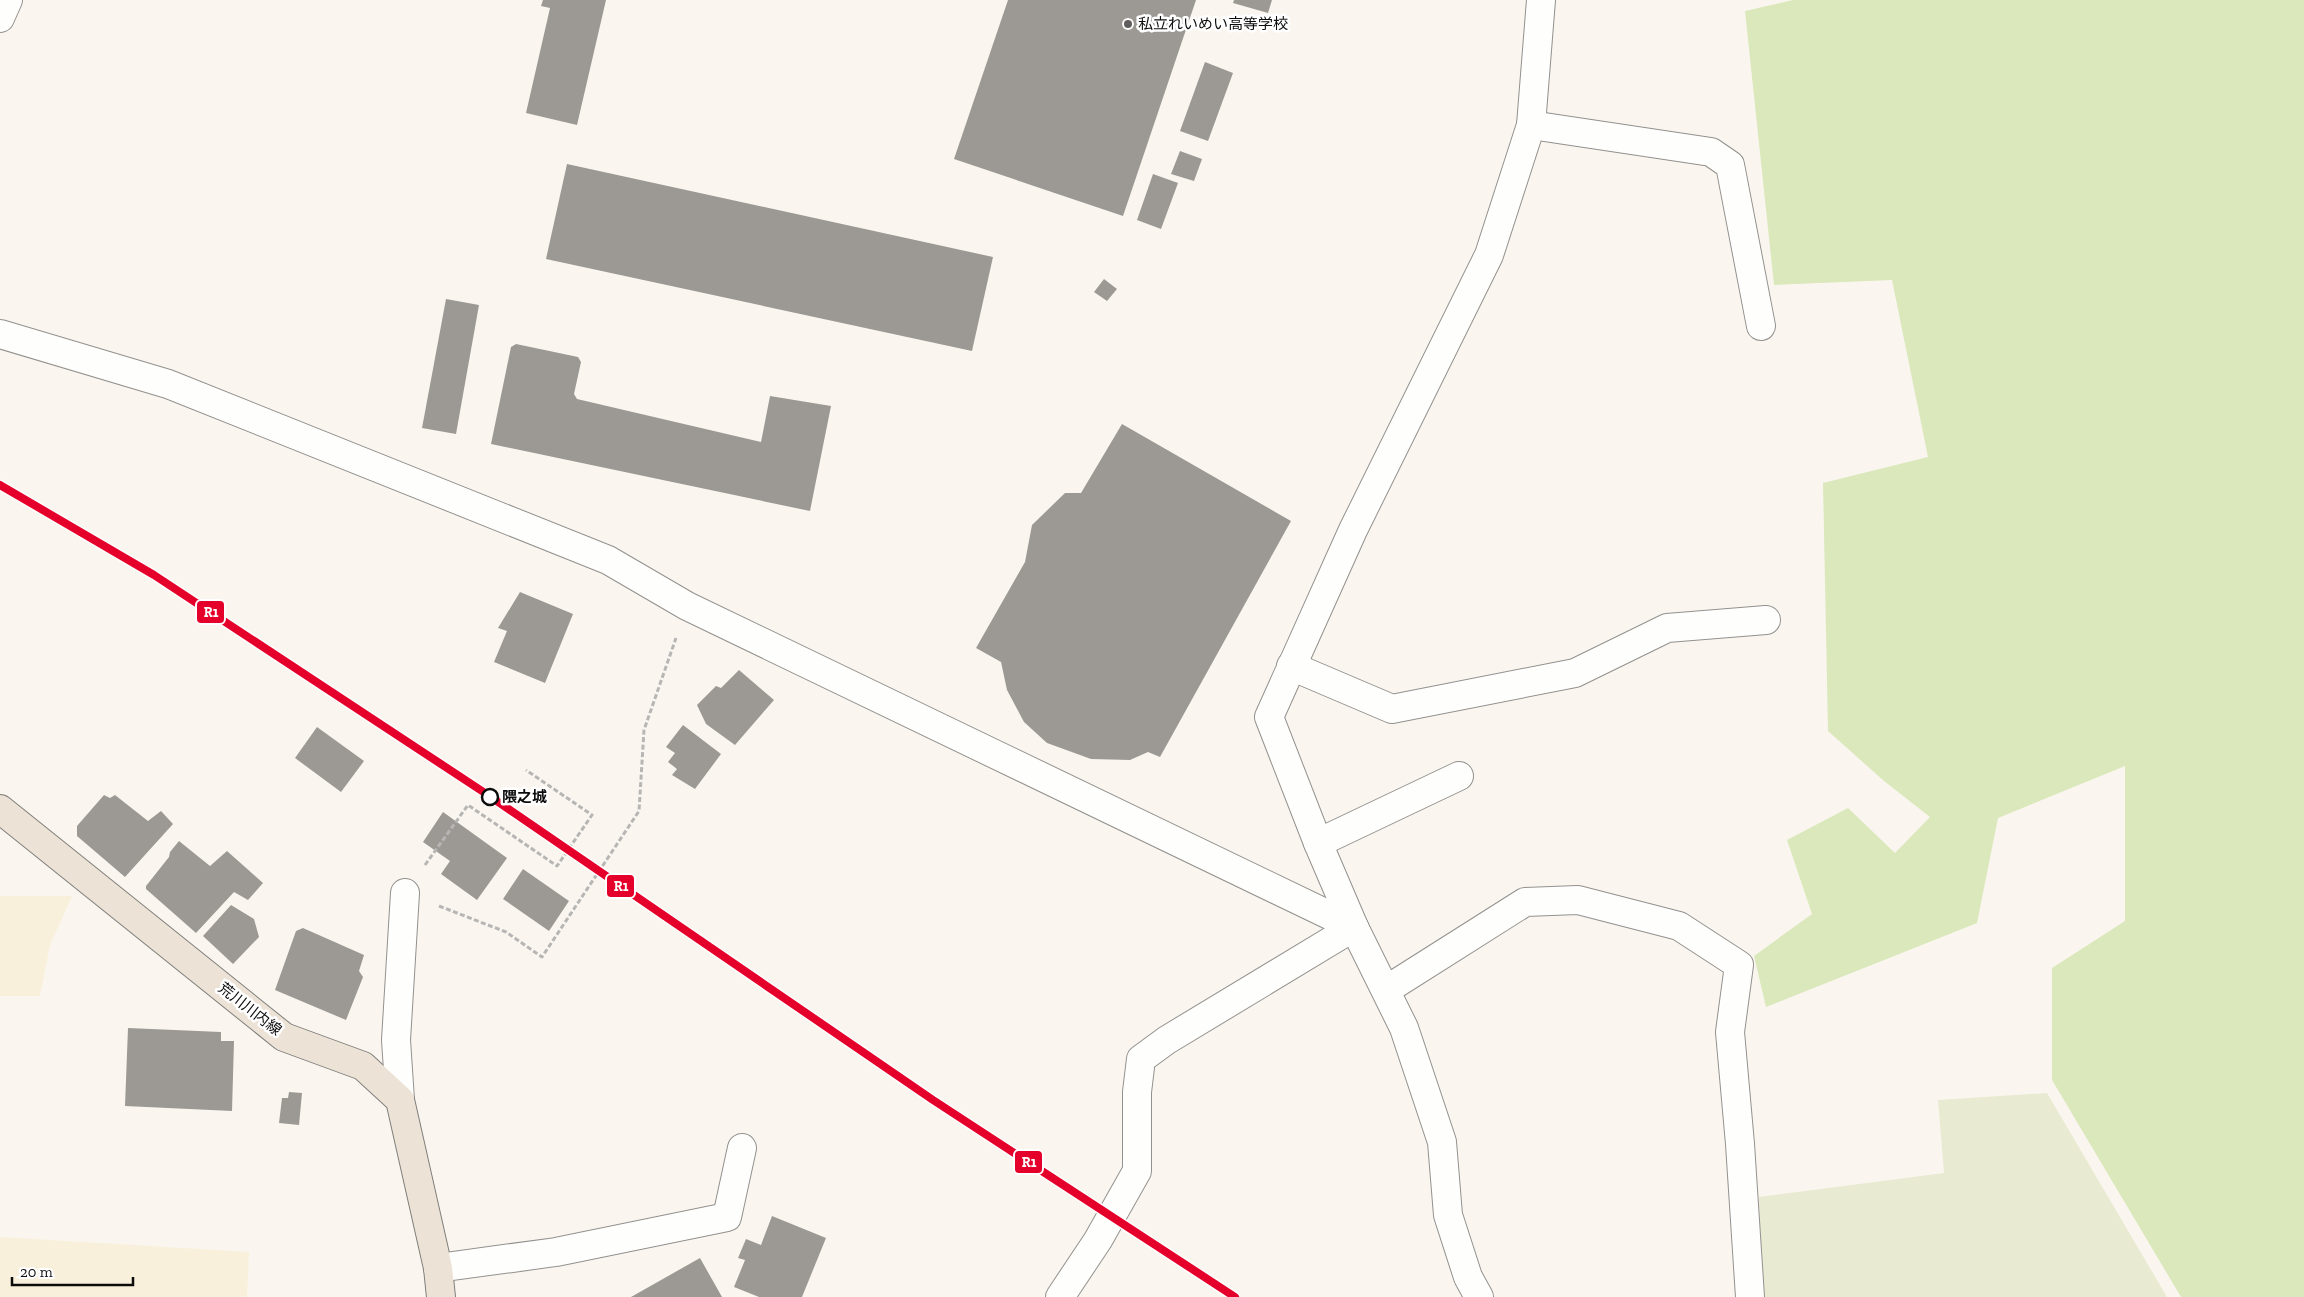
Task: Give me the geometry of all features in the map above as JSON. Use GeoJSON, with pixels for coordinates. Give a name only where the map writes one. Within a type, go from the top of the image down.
{"type":"FeatureCollection","features":[{"type":"Feature","properties":{"kind":"main road","name":"荒川川内線"},"geometry":{"type":"LineString","coordinates":[[0,810],[284,1036],[363,1066],[400,1100]]}},
{"type":"Feature","properties":{"kind":"main road"},"geometry":{"type":"LineString","coordinates":[[400,1100],[438,1268],[442,1297]]}},
{"type":"Feature","properties":{"kind":"street"},"geometry":{"type":"LineString","coordinates":[[0,18],[8,0]]}},
{"type":"Feature","properties":{"kind":"street"},"geometry":{"type":"LineString","coordinates":[[1479,1297],[1468,1277],[1448,1215],[1442,1142],[1404,1028],[1354,927],[1318,843],[1269,717],[1353,530],[1489,255],[1531,125],[1540,0]]}},
{"type":"Feature","properties":{"kind":"street"},"geometry":{"type":"LineString","coordinates":[[1531,125],[1711,152],[1730,165],[1761,326]]}},
{"type":"Feature","properties":{"kind":"street"},"geometry":{"type":"LineString","coordinates":[[0,334],[168,384],[608,560],[687,606],[1354,927]]}},
{"type":"Feature","properties":{"kind":"street"},"geometry":{"type":"LineString","coordinates":[[1291,666],[1392,710],[1575,673],[1667,628],[1766,620]]}},
{"type":"Feature","properties":{"kind":"street"},"geometry":{"type":"LineString","coordinates":[[1318,843],[1459,776]]}},
{"type":"Feature","properties":{"kind":"street"},"geometry":{"type":"LineString","coordinates":[[400,1100],[396,1040],[405,893]]}},
{"type":"Feature","properties":{"kind":"street"},"geometry":{"type":"LineString","coordinates":[[1386,990],[1526,902],[1578,900],[1679,926],[1739,965],[1730,1032],[1740,1144],[1750,1297]]}},
{"type":"Feature","properties":{"kind":"street"},"geometry":{"type":"LineString","coordinates":[[1060,1297],[1098,1240],[1137,1172],[1137,1092],[1141,1059],[1167,1040],[1354,927]]}},
{"type":"Feature","properties":{"kind":"street"},"geometry":{"type":"LineString","coordinates":[[438,1268],[556,1252],[727,1217],[742,1148]]}},
{"type":"Feature","properties":{"kind":"path"},"geometry":{"type":"LineString","coordinates":[[526,770],[592,815],[557,866],[468,805],[405,893],[506,932],[542,957],[639,811],[644,730],[687,606]]}},
{"type":"Feature","properties":{"kind":"shaded area"},"geometry":{"type":"Polygon","coordinates":[[[0,896],[72,896],[50,945],[40,996],[0,996],[0,896]]]}},
{"type":"Feature","properties":{"kind":"shaded area"},"geometry":{"type":"Polygon","coordinates":[[[0,1237],[249,1252],[247,1297],[0,1297],[0,1237]]]}},
{"type":"Feature","properties":{"kind":"green space"},"geometry":{"type":"Polygon","coordinates":[[[1793,0],[2304,0],[2304,1297],[2181,1297],[2052,1080],[2052,968],[2125,921],[2125,766],[1998,818],[1977,923],[1766,1007],[1754,956],[1812,914],[1787,840],[1848,808],[1895,853],[1930,817],[1884,781],[1828,731],[1823,483],[1928,457],[1892,280],[1774,285],[1745,11],[1793,0]]]}},
{"type":"Feature","properties":{"kind":"green space"},"geometry":{"type":"Polygon","coordinates":[[[2047,1093],[2167,1297],[1761,1297],[1759,1197],[1944,1173],[1938,1100],[2047,1093]]]}},
{"type":"Feature","properties":{"kind":"building"},"geometry":{"type":"Polygon","coordinates":[[[543,0],[606,0],[577,125],[526,113],[550,8],[541,6],[543,0]]]}},
{"type":"Feature","properties":{"kind":"building"},"geometry":{"type":"Polygon","coordinates":[[[1008,0],[1196,0],[1123,216],[954,159],[1008,0]]]}},
{"type":"Feature","properties":{"kind":"building"},"geometry":{"type":"Polygon","coordinates":[[[1234,0],[1272,0],[1268,13],[1233,3],[1234,0]]]}},
{"type":"Feature","properties":{"kind":"building"},"geometry":{"type":"Polygon","coordinates":[[[1205,62],[1233,73],[1208,141],[1180,131],[1205,62]]]}},
{"type":"Feature","properties":{"kind":"building"},"geometry":{"type":"Polygon","coordinates":[[[1180,151],[1202,159],[1194,181],[1171,174],[1180,151]]]}},
{"type":"Feature","properties":{"kind":"building"},"geometry":{"type":"Polygon","coordinates":[[[567,164],[993,257],[972,351],[546,259],[567,164]]]}},
{"type":"Feature","properties":{"kind":"building"},"geometry":{"type":"Polygon","coordinates":[[[1153,174],[1178,183],[1161,229],[1137,220],[1153,174]]]}},
{"type":"Feature","properties":{"kind":"building"},"geometry":{"type":"Polygon","coordinates":[[[1104,279],[1117,289],[1107,301],[1094,292],[1104,279]]]}},
{"type":"Feature","properties":{"kind":"building"},"geometry":{"type":"Polygon","coordinates":[[[446,299],[479,305],[456,434],[422,428],[446,299]]]}},
{"type":"Feature","properties":{"kind":"building"},"geometry":{"type":"Polygon","coordinates":[[[516,344],[578,357],[581,362],[574,394],[577,399],[761,442],[770,396],[831,406],[810,511],[491,444],[511,347],[516,344]]]}},
{"type":"Feature","properties":{"kind":"building"},"geometry":{"type":"Polygon","coordinates":[[[1122,424],[1291,521],[1160,757],[1148,752],[1130,760],[1091,759],[1047,743],[1024,722],[1007,690],[1001,662],[976,648],[1025,562],[1032,525],[1065,493],[1081,493],[1122,424]]]}},
{"type":"Feature","properties":{"kind":"building"},"geometry":{"type":"Polygon","coordinates":[[[520,592],[573,614],[545,683],[494,662],[507,631],[498,628],[520,592]]]}},
{"type":"Feature","properties":{"kind":"building"},"geometry":{"type":"Polygon","coordinates":[[[739,670],[774,700],[735,745],[706,724],[697,705],[716,686],[721,688],[739,670]]]}},
{"type":"Feature","properties":{"kind":"building"},"geometry":{"type":"Polygon","coordinates":[[[683,725],[721,754],[695,789],[672,775],[677,769],[668,762],[675,753],[666,747],[683,725]]]}},
{"type":"Feature","properties":{"kind":"building"},"geometry":{"type":"Polygon","coordinates":[[[317,727],[364,761],[341,792],[295,758],[317,727]]]}},
{"type":"Feature","properties":{"kind":"building"},"geometry":{"type":"Polygon","coordinates":[[[104,795],[110,798],[115,795],[148,821],[161,811],[173,824],[125,877],[77,836],[77,826],[104,795]]]}},
{"type":"Feature","properties":{"kind":"building"},"geometry":{"type":"Polygon","coordinates":[[[443,812],[507,858],[477,900],[441,874],[450,861],[423,842],[443,812]]]}},
{"type":"Feature","properties":{"kind":"building"},"geometry":{"type":"Polygon","coordinates":[[[179,841],[210,866],[227,851],[263,883],[248,900],[234,892],[196,933],[146,889],[146,886],[179,841]]]}},
{"type":"Feature","properties":{"kind":"building"},"geometry":{"type":"Polygon","coordinates":[[[523,869],[569,901],[549,931],[503,899],[523,869]]]}},
{"type":"Feature","properties":{"kind":"building"},"geometry":{"type":"Polygon","coordinates":[[[231,905],[254,919],[259,937],[233,964],[203,936],[231,905]]]}},
{"type":"Feature","properties":{"kind":"building"},"geometry":{"type":"Polygon","coordinates":[[[303,928],[364,955],[359,971],[363,977],[346,1020],[275,990],[296,931],[303,928]]]}},
{"type":"Feature","properties":{"kind":"building"},"geometry":{"type":"Polygon","coordinates":[[[128,1028],[221,1032],[221,1041],[234,1041],[232,1111],[125,1106],[128,1028]]]}},
{"type":"Feature","properties":{"kind":"building"},"geometry":{"type":"Polygon","coordinates":[[[289,1092],[302,1093],[299,1125],[279,1123],[282,1098],[288,1098],[289,1092]]]}},
{"type":"Feature","properties":{"kind":"building"},"geometry":{"type":"Polygon","coordinates":[[[772,1216],[826,1238],[802,1297],[759,1297],[734,1287],[745,1260],[738,1258],[746,1239],[761,1245],[772,1216]]]}},
{"type":"Feature","properties":{"kind":"building"},"geometry":{"type":"Polygon","coordinates":[[[700,1258],[722,1297],[631,1297],[700,1258]]]}},
{"type":"Feature","properties":{"kind":"transit line","name":"R1"},"geometry":{"type":"LineString","coordinates":[[0,485],[154,575],[488,795],[933,1100],[1235,1297]]}},
{"type":"Feature","properties":{"kind":"place","name":"私立れいめい高等学校"},"geometry":{"type":"Point","coordinates":[1128,24]}},
{"type":"Feature","properties":{"kind":"place","name":"隈之城"},"geometry":{"type":"Point","coordinates":[490,797]}}]}
